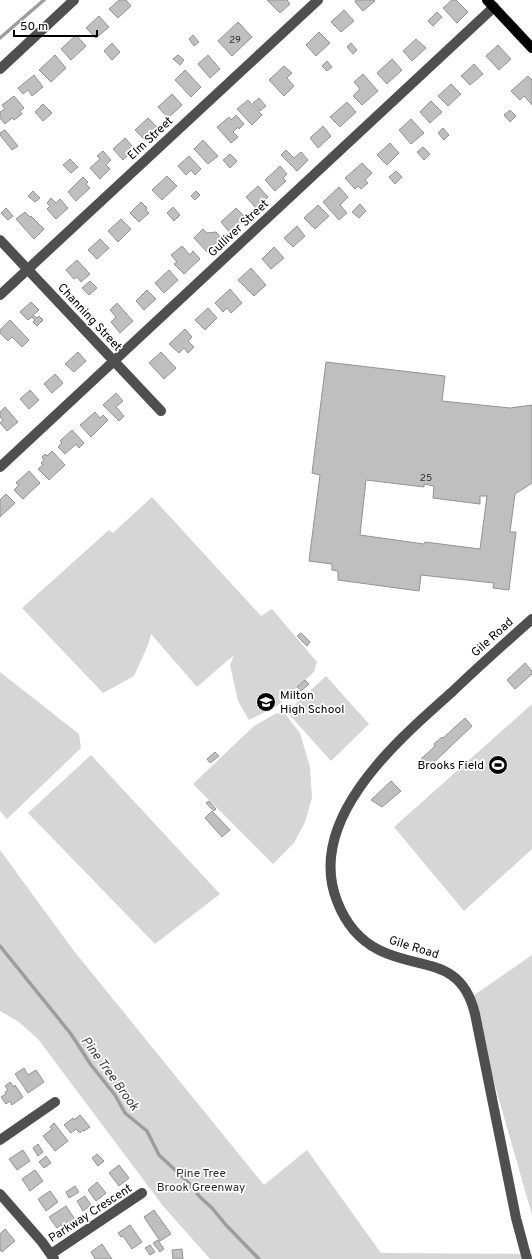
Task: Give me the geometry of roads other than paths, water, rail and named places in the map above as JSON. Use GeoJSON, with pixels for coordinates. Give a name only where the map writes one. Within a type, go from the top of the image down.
{"type":"FeatureCollection","features":[{"type":"Feature","properties":{"kind":"main road"},"geometry":{"type":"LineString","coordinates":[[490,4],[532,48]]}},
{"type":"Feature","properties":{"kind":"street"},"geometry":{"type":"LineString","coordinates":[[0,69],[74,0]]}},
{"type":"Feature","properties":{"kind":"street","name":"Elm Street"},"geometry":{"type":"LineString","coordinates":[[0,295],[318,0]]}},
{"type":"Feature","properties":{"kind":"street","name":"Gulliver Street"},"geometry":{"type":"LineString","coordinates":[[0,467],[114,362],[490,4]]}},
{"type":"Feature","properties":{"kind":"street","name":"Channing Street"},"geometry":{"type":"LineString","coordinates":[[0,240],[161,411]]}},
{"type":"Feature","properties":{"kind":"street","name":"Gile Road"},"geometry":{"type":"LineString","coordinates":[[527,1259],[514,1209],[474,1010],[468,992],[459,981],[443,970],[393,956],[379,950],[363,939],[352,929],[341,910],[334,892],[331,874],[334,844],[340,824],[353,796],[370,773],[430,711],[532,619]]}},
{"type":"Feature","properties":{"kind":"street"},"geometry":{"type":"LineString","coordinates":[[0,1140],[55,1102]]}},
{"type":"Feature","properties":{"kind":"street","name":"Parkway Crescent"},"geometry":{"type":"LineString","coordinates":[[0,1194],[52,1256],[142,1193]]}},
{"type":"Feature","properties":{"kind":"waterway"},"geometry":{"type":"LineString","coordinates":[[0,38],[44,0]]}},
{"type":"Feature","properties":{"kind":"waterway","name":"Pine Tree Brook"},"geometry":{"type":"LineString","coordinates":[[0,946],[71,1034],[91,1065],[115,1095],[125,1113],[147,1131],[159,1155],[187,1181],[200,1197],[259,1259]]}},
{"type":"Feature","properties":{"kind":"place","name":"Milton High School"},"geometry":{"type":"Point","coordinates":[266,702]}},
{"type":"Feature","properties":{"kind":"place","name":"Brooks Field"},"geometry":{"type":"Point","coordinates":[498,765]}},
{"type":"Feature","properties":{"kind":"park label","name":"Pine Tree Brook Greenway"},"geometry":{"type":"Point","coordinates":[201,1180]}}]}
